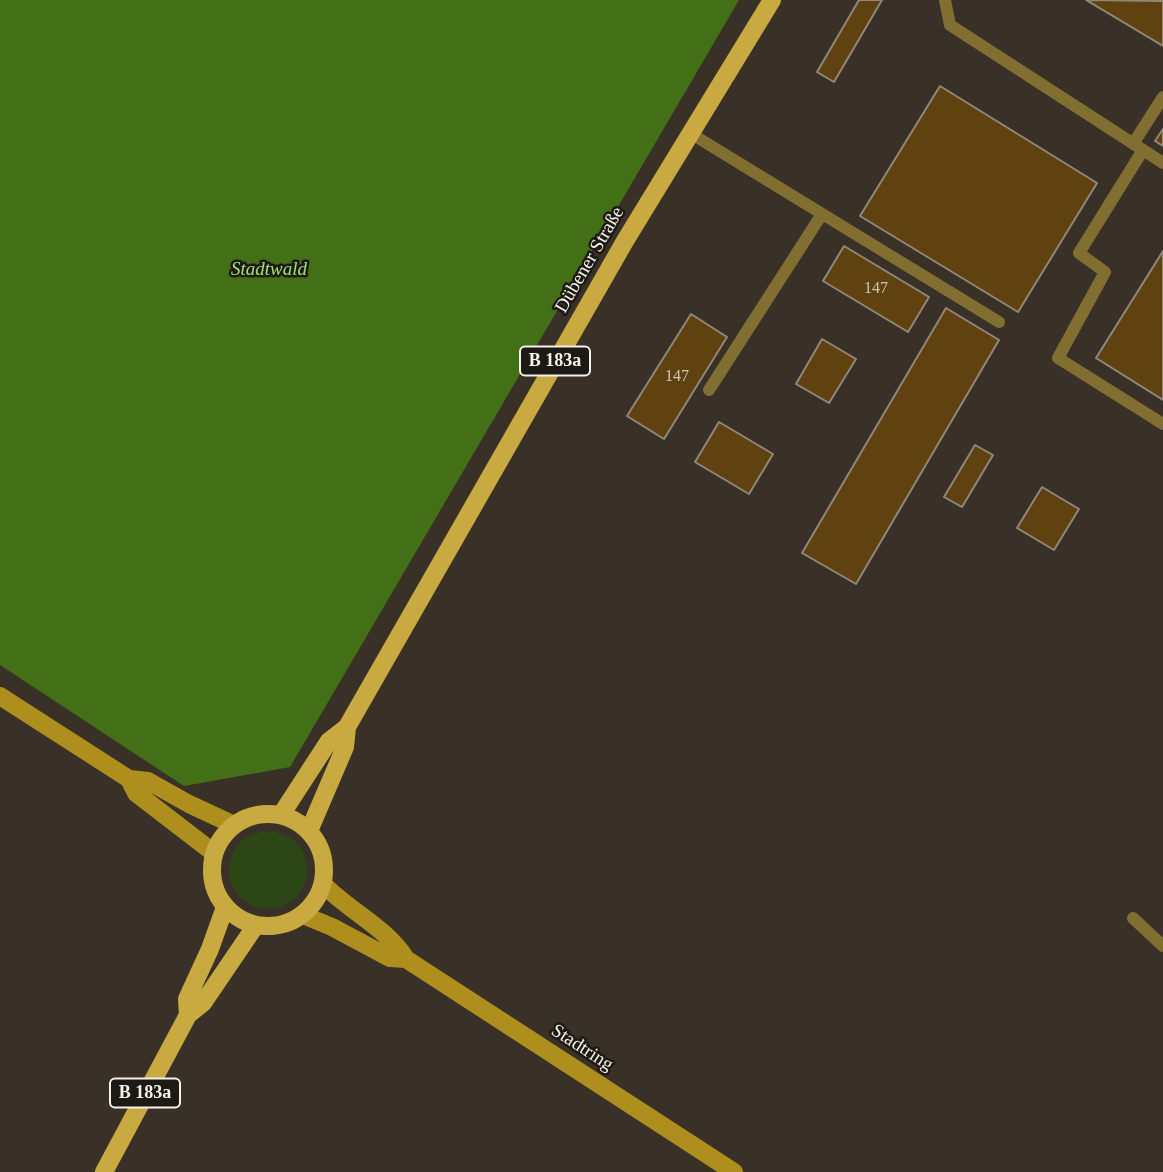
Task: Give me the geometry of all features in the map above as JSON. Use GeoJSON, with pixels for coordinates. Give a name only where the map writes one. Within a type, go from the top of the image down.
{"type":"FeatureCollection","features":[{"type":"Feature","properties":{"kind":"main road","name":"Dübener Straße"},"geometry":{"type":"LineString","coordinates":[[281,815],[329,741],[347,727],[547,375],[772,0]]}},
{"type":"Feature","properties":{"kind":"main road"},"geometry":{"type":"LineString","coordinates":[[0,696],[129,779],[148,781],[234,825]]}},
{"type":"Feature","properties":{"kind":"main road","name":"Dübener Straße"},"geometry":{"type":"LineString","coordinates":[[309,831],[345,747],[347,727]]}},
{"type":"Feature","properties":{"kind":"main road"},"geometry":{"type":"LineString","coordinates":[[129,779],[136,793],[214,853]]}},
{"type":"Feature","properties":{"kind":"main road"},"geometry":{"type":"LineString","coordinates":[[281,815],[309,831],[322,854],[323,884],[317,898],[303,915],[291,922],[274,926],[256,925],[239,919],[217,896],[212,880],[214,853],[221,838],[234,825],[248,817],[281,815]]}},
{"type":"Feature","properties":{"kind":"main road","name":"Stadtring"},"geometry":{"type":"LineString","coordinates":[[323,884],[397,944],[406,959],[734,1172]]}},
{"type":"Feature","properties":{"kind":"main road","name":"B 183a"},"geometry":{"type":"LineString","coordinates":[[188,1016],[187,999],[210,949],[225,907]]}},
{"type":"Feature","properties":{"kind":"main road","name":"Stadtring"},"geometry":{"type":"LineString","coordinates":[[303,915],[390,958],[406,959]]}},
{"type":"Feature","properties":{"kind":"main road","name":"B 183a"},"geometry":{"type":"LineString","coordinates":[[104,1172],[188,1016],[203,1003],[256,925]]}},
{"type":"Feature","properties":{"kind":"lane"},"geometry":{"type":"LineString","coordinates":[[945,0],[950,25],[1163,163]]}},
{"type":"Feature","properties":{"kind":"lane"},"geometry":{"type":"LineString","coordinates":[[1163,97],[1079,253],[1105,272],[1058,358],[1163,424]]}},
{"type":"Feature","properties":{"kind":"lane"},"geometry":{"type":"LineString","coordinates":[[690,133],[999,322]]}},
{"type":"Feature","properties":{"kind":"lane"},"geometry":{"type":"LineString","coordinates":[[709,390],[822,214]]}},
{"type":"Feature","properties":{"kind":"lane"},"geometry":{"type":"LineString","coordinates":[[1133,918],[1163,946]]}},
{"type":"Feature","properties":{"kind":"green space","name":"Stadtwald"},"geometry":{"type":"Polygon","coordinates":[[[0,0],[739,0],[290,767],[184,786],[0,665],[0,0]]]}},
{"type":"Feature","properties":{"kind":"green space"},"geometry":{"type":"Polygon","coordinates":[[[268,831],[283,834],[296,842],[304,855],[307,870],[304,885],[296,898],[283,906],[268,909],[253,906],[240,898],[232,885],[229,870],[232,855],[240,842],[253,834],[268,831]]]}},
{"type":"Feature","properties":{"kind":"building"},"geometry":{"type":"Polygon","coordinates":[[[859,0],[882,0],[834,82],[817,72],[859,0]]]}},
{"type":"Feature","properties":{"kind":"building"},"geometry":{"type":"Polygon","coordinates":[[[1086,0],[1163,1],[1163,46],[1086,0]]]}},
{"type":"Feature","properties":{"kind":"building"},"geometry":{"type":"Polygon","coordinates":[[[940,86],[1097,183],[1018,312],[860,216],[940,86]]]}},
{"type":"Feature","properties":{"kind":"building"},"geometry":{"type":"Polygon","coordinates":[[[1163,129],[1163,146],[1155,141],[1163,129]]]}},
{"type":"Feature","properties":{"kind":"building"},"geometry":{"type":"Polygon","coordinates":[[[844,246],[929,297],[908,332],[823,281],[844,246]]]}},
{"type":"Feature","properties":{"kind":"building"},"geometry":{"type":"Polygon","coordinates":[[[1163,251],[1163,400],[1096,358],[1163,251]]]}},
{"type":"Feature","properties":{"kind":"building"},"geometry":{"type":"Polygon","coordinates":[[[946,308],[999,340],[856,584],[802,553],[946,308]]]}},
{"type":"Feature","properties":{"kind":"building"},"geometry":{"type":"Polygon","coordinates":[[[691,314],[727,337],[664,439],[627,416],[691,314]]]}},
{"type":"Feature","properties":{"kind":"building"},"geometry":{"type":"Polygon","coordinates":[[[822,339],[856,359],[829,403],[796,384],[822,339]]]}},
{"type":"Feature","properties":{"kind":"building"},"geometry":{"type":"Polygon","coordinates":[[[719,422],[773,454],[749,494],[695,462],[719,422]]]}},
{"type":"Feature","properties":{"kind":"building"},"geometry":{"type":"Polygon","coordinates":[[[975,445],[993,455],[962,507],[944,497],[975,445]]]}},
{"type":"Feature","properties":{"kind":"building"},"geometry":{"type":"Polygon","coordinates":[[[1042,487],[1079,509],[1054,550],[1017,528],[1042,487]]]}}]}
